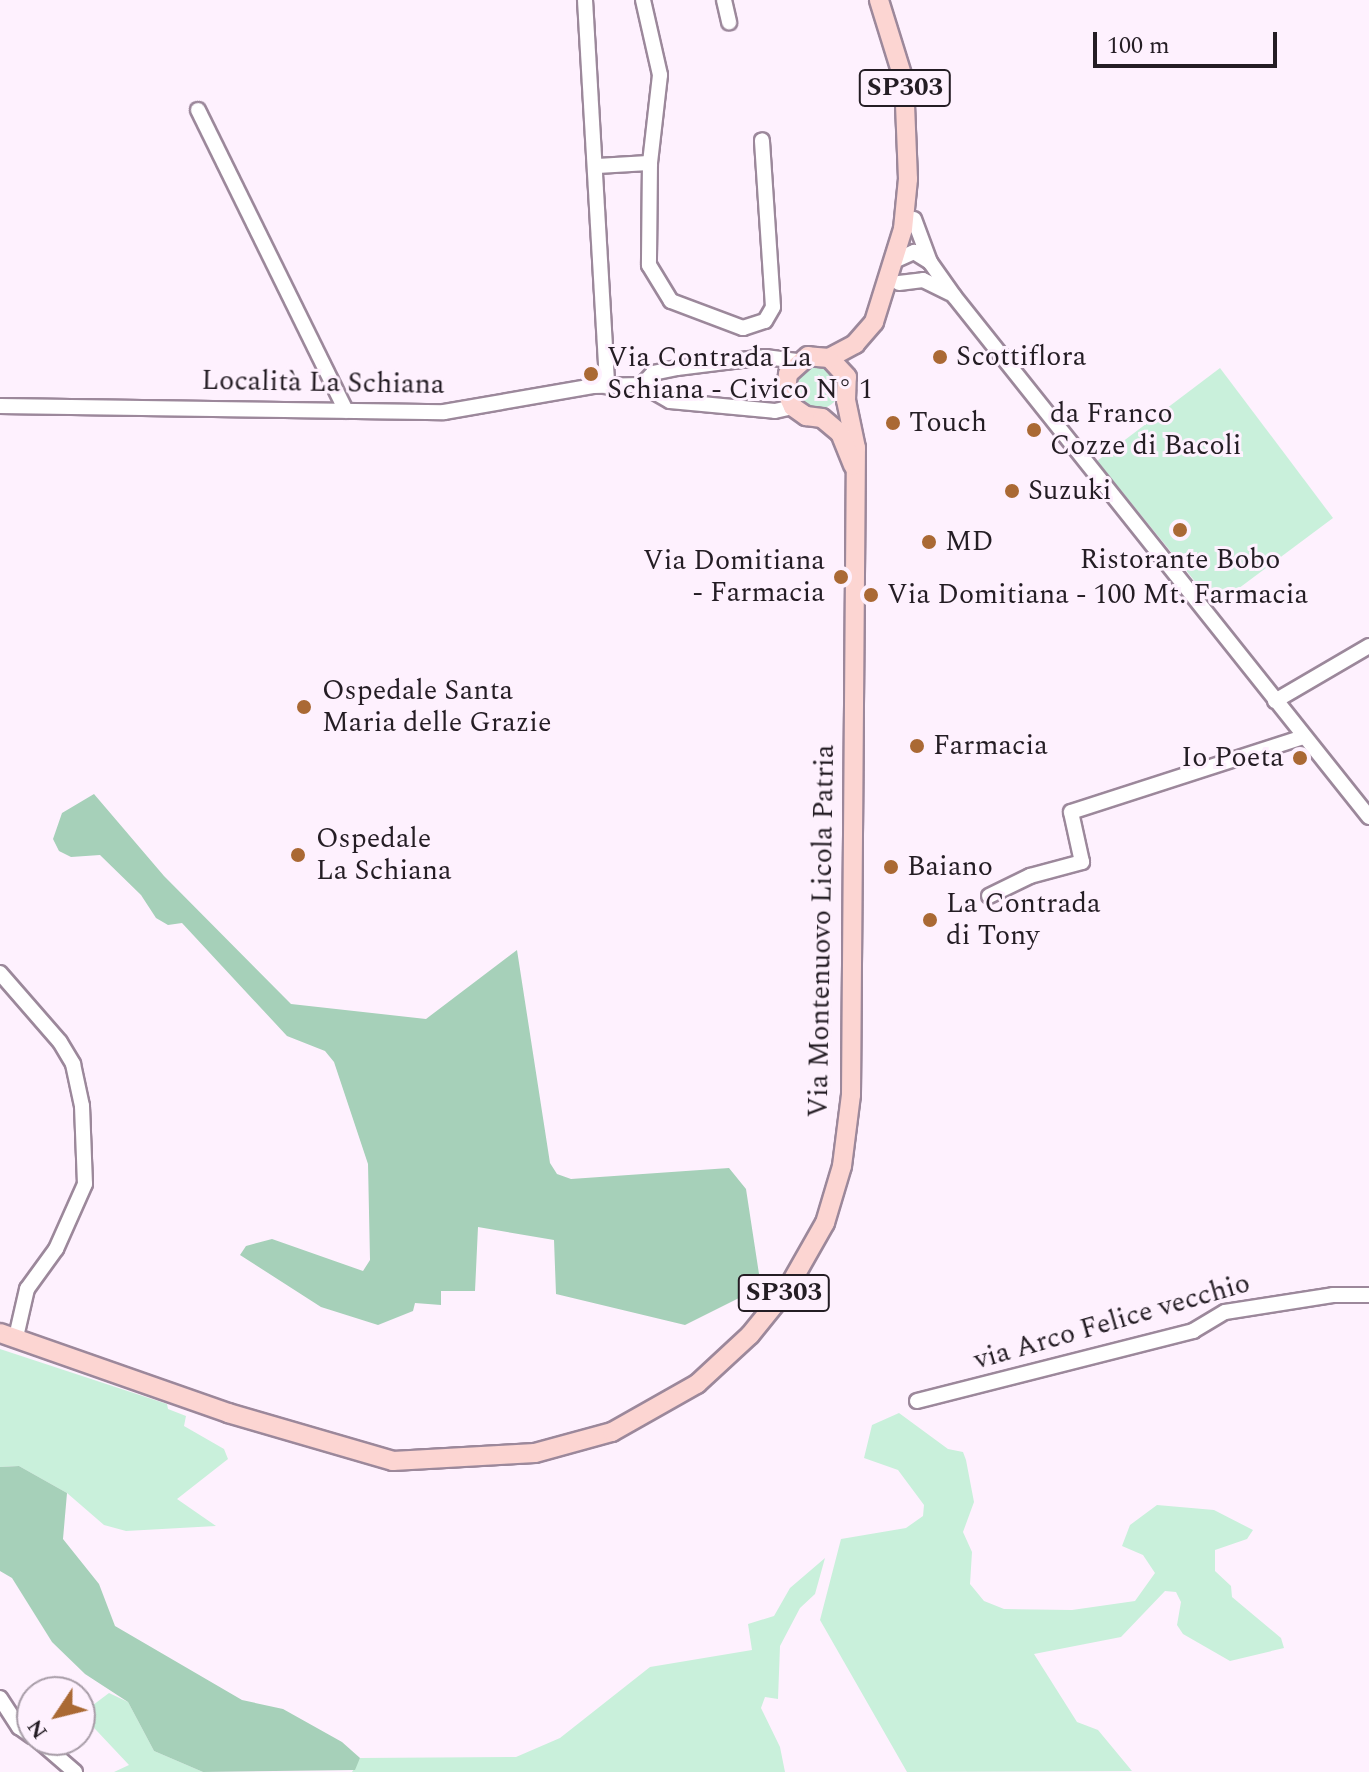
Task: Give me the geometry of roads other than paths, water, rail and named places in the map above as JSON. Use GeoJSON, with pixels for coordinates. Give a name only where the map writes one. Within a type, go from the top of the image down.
{"type":"FeatureCollection","features":[{"type":"Feature","properties":{"kind":"main road","name":"SP303"},"geometry":{"type":"LineString","coordinates":[[879,0],[904,81],[908,179],[901,254]]}},
{"type":"Feature","properties":{"kind":"main road"},"geometry":{"type":"LineString","coordinates":[[846,400],[822,418],[806,416],[793,407],[786,391],[788,374],[799,361],[829,358],[865,334],[914,219],[908,179]]}},
{"type":"Feature","properties":{"kind":"main road"},"geometry":{"type":"LineString","coordinates":[[829,358],[847,377],[899,283],[901,254]]}},
{"type":"Feature","properties":{"kind":"main road","name":"Via Montenuovo Licola Patria"},"geometry":{"type":"LineString","coordinates":[[5,1333],[228,1413],[393,1461],[535,1453],[612,1432],[697,1384],[750,1335],[788,1288],[825,1223],[842,1166],[851,1095],[853,465],[856,448],[846,400],[847,377]]}},
{"type":"Feature","properties":{"kind":"main road","name":"Via Montenuovo Licola Patria"},"geometry":{"type":"LineString","coordinates":[[822,418],[840,433],[853,465]]}},
{"type":"Feature","properties":{"kind":"street"},"geometry":{"type":"LineString","coordinates":[[585,0],[607,386]]}},
{"type":"Feature","properties":{"kind":"street"},"geometry":{"type":"LineString","coordinates":[[643,0],[660,75],[645,235],[656,283],[671,301],[754,327],[773,307],[762,140]]}},
{"type":"Feature","properties":{"kind":"street"},"geometry":{"type":"LineString","coordinates":[[724,0],[729,22]]}},
{"type":"Feature","properties":{"kind":"street"},"geometry":{"type":"LineString","coordinates":[[198,110],[346,411]]}},
{"type":"Feature","properties":{"kind":"street"},"geometry":{"type":"LineString","coordinates":[[596,166],[650,163]]}},
{"type":"Feature","properties":{"kind":"street"},"geometry":{"type":"LineString","coordinates":[[914,219],[930,262],[954,296],[1369,817]]}},
{"type":"Feature","properties":{"kind":"street"},"geometry":{"type":"LineString","coordinates":[[901,254],[930,262]]}},
{"type":"Feature","properties":{"kind":"street"},"geometry":{"type":"LineString","coordinates":[[899,283],[923,280],[954,296]]}},
{"type":"Feature","properties":{"kind":"street","name":"Località La Schiana"},"geometry":{"type":"LineString","coordinates":[[642,385],[653,373],[677,368],[765,357],[799,361]]}},
{"type":"Feature","properties":{"kind":"street","name":"Località La Schiana"},"geometry":{"type":"LineString","coordinates":[[0,406],[346,411],[476,408],[607,386],[642,385],[670,401],[775,411],[793,407]]}},
{"type":"Feature","properties":{"kind":"street"},"geometry":{"type":"LineString","coordinates":[[1275,701],[1369,646]]}},
{"type":"Feature","properties":{"kind":"street"},"geometry":{"type":"LineString","coordinates":[[989,896],[1030,876],[1082,862],[1071,812],[1303,737]]}},
{"type":"Feature","properties":{"kind":"street"},"geometry":{"type":"LineString","coordinates":[[0,973],[60,1042],[73,1064],[82,1106],[85,1184],[56,1249],[27,1289],[5,1333]]}},
{"type":"Feature","properties":{"kind":"street","name":"via Arco Felice vecchio"},"geometry":{"type":"LineString","coordinates":[[917,1401],[1193,1331],[1225,1312],[1333,1295],[1369,1295]]}},
{"type":"Feature","properties":{"kind":"street"},"geometry":{"type":"LineString","coordinates":[[0,1698],[16,1722]]}},
{"type":"Feature","properties":{"kind":"street"},"geometry":{"type":"LineString","coordinates":[[56,1756],[75,1772]]}},
{"type":"Feature","properties":{"kind":"place","name":"Scottiflora"},"geometry":{"type":"Point","coordinates":[940,357]}},
{"type":"Feature","properties":{"kind":"place","name":"Via Contrada La Schiana - Civico N° 1"},"geometry":{"type":"Point","coordinates":[591,374]}},
{"type":"Feature","properties":{"kind":"place","name":"Touch"},"geometry":{"type":"Point","coordinates":[893,423]}},
{"type":"Feature","properties":{"kind":"place","name":"da Franco Cozze di Bacoli"},"geometry":{"type":"Point","coordinates":[1034,430]}},
{"type":"Feature","properties":{"kind":"place","name":"Suzuki"},"geometry":{"type":"Point","coordinates":[1012,491]}},
{"type":"Feature","properties":{"kind":"place","name":"Ristorante Bobo"},"geometry":{"type":"Point","coordinates":[1180,530]}},
{"type":"Feature","properties":{"kind":"place","name":"MD"},"geometry":{"type":"Point","coordinates":[929,542]}},
{"type":"Feature","properties":{"kind":"place","name":"Via Domitiana - Farmacia"},"geometry":{"type":"Point","coordinates":[841,577]}},
{"type":"Feature","properties":{"kind":"place","name":"Via Domitiana - 100 Mt. Farmacia"},"geometry":{"type":"Point","coordinates":[871,595]}},
{"type":"Feature","properties":{"kind":"place","name":"Ospedale Santa Maria delle Grazie"},"geometry":{"type":"Point","coordinates":[304,707]}},
{"type":"Feature","properties":{"kind":"place","name":"Farmacia"},"geometry":{"type":"Point","coordinates":[917,746]}},
{"type":"Feature","properties":{"kind":"place","name":"Io Poeta"},"geometry":{"type":"Point","coordinates":[1300,758]}},
{"type":"Feature","properties":{"kind":"place","name":"Ospedale La Schiana"},"geometry":{"type":"Point","coordinates":[298,855]}},
{"type":"Feature","properties":{"kind":"place","name":"Baiano"},"geometry":{"type":"Point","coordinates":[891,867]}},
{"type":"Feature","properties":{"kind":"place","name":"La Contrada di Tony"},"geometry":{"type":"Point","coordinates":[930,920]}}]}
